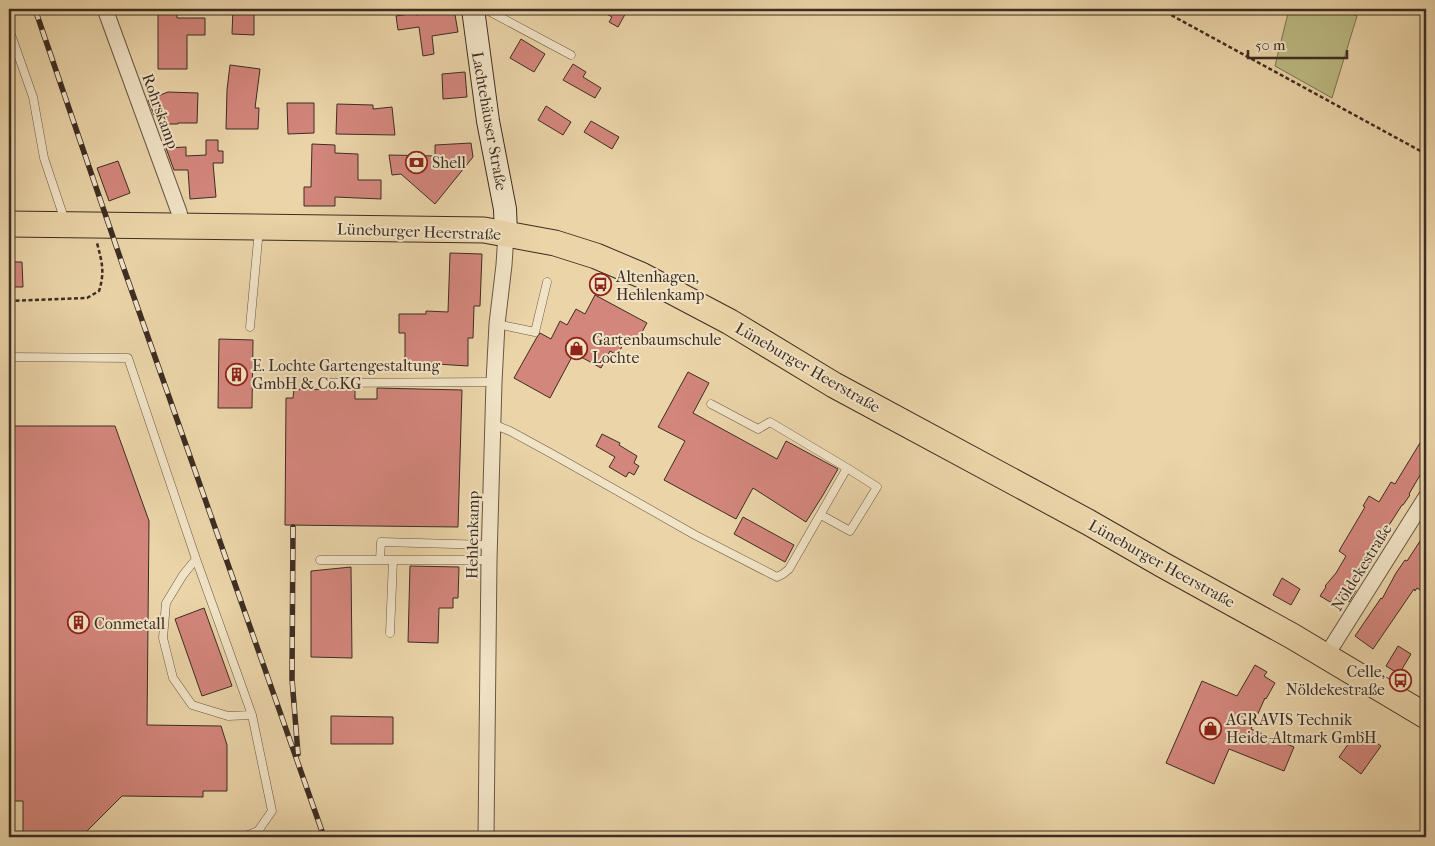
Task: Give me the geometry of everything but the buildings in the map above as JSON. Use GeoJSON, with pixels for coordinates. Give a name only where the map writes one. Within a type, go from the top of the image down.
{"type":"FeatureCollection","features":[{"type":"Feature","properties":{"kind":"main road","name":"Lüneburger Heerstraße"},"geometry":{"type":"LineString","coordinates":[[9,224],[484,230],[555,243],[596,256],[641,275],[730,322],[834,385],[1088,522],[1326,656],[1426,716]]}},
{"type":"Feature","properties":{"kind":"street","name":"Rohrskamp"},"geometry":{"type":"LineString","coordinates":[[105,9],[179,212],[182,226]]}},
{"type":"Feature","properties":{"kind":"street","name":"Lachtehäuser Straße"},"geometry":{"type":"LineString","coordinates":[[473,9],[488,121],[504,203],[506,234]]}},
{"type":"Feature","properties":{"kind":"street","name":"Hehlenkamp"},"geometry":{"type":"LineString","coordinates":[[486,837],[489,552],[494,382],[497,324],[506,234]]}},
{"type":"Feature","properties":{"kind":"street","name":"Nöldekestraße"},"geometry":{"type":"LineString","coordinates":[[1326,656],[1426,497]]}},
{"type":"Feature","properties":{"kind":"lane"},"geometry":{"type":"LineString","coordinates":[[486,9],[571,55]]}},
{"type":"Feature","properties":{"kind":"lane"},"geometry":{"type":"LineString","coordinates":[[9,29],[32,97],[44,158],[66,225]]}},
{"type":"Feature","properties":{"kind":"lane"},"geometry":{"type":"LineString","coordinates":[[250,327],[259,227]]}},
{"type":"Feature","properties":{"kind":"lane"},"geometry":{"type":"LineString","coordinates":[[497,324],[536,332],[547,282]]}},
{"type":"Feature","properties":{"kind":"lane"},"geometry":{"type":"LineString","coordinates":[[9,357],[128,358],[196,559],[252,715],[272,812],[258,831],[243,837]]}},
{"type":"Feature","properties":{"kind":"lane"},"geometry":{"type":"LineString","coordinates":[[322,383],[494,382]]}},
{"type":"Feature","properties":{"kind":"lane"},"geometry":{"type":"LineString","coordinates":[[711,404],[758,429],[770,422],[877,487],[850,531],[821,515]]}},
{"type":"Feature","properties":{"kind":"lane"},"geometry":{"type":"LineString","coordinates":[[493,424],[554,455],[694,535],[777,577],[789,569],[847,468]]}},
{"type":"Feature","properties":{"kind":"lane"},"geometry":{"type":"LineString","coordinates":[[380,560],[380,542],[489,552]]}},
{"type":"Feature","properties":{"kind":"lane"},"geometry":{"type":"LineString","coordinates":[[320,560],[393,560],[489,552]]}},
{"type":"Feature","properties":{"kind":"lane"},"geometry":{"type":"LineString","coordinates":[[196,559],[183,575],[166,603],[163,638],[174,678],[192,706],[228,716],[252,715]]}},
{"type":"Feature","properties":{"kind":"lane"},"geometry":{"type":"LineString","coordinates":[[390,634],[393,560]]}},
{"type":"Feature","properties":{"kind":"path"},"geometry":{"type":"LineString","coordinates":[[1160,9],[1425,154],[1426,143]]}},
{"type":"Feature","properties":{"kind":"path"},"geometry":{"type":"LineString","coordinates":[[9,301],[87,298],[99,291],[103,278],[103,263],[92,225]]}},
{"type":"Feature","properties":{"kind":"shaded area"},"geometry":{"type":"Polygon","coordinates":[[[1289,9],[1340,9],[1357,16],[1332,98],[1275,66],[1289,9]]]}},
{"type":"Feature","properties":{"kind":"railway"},"geometry":{"type":"LineString","coordinates":[[35,9],[124,269],[324,837]]}},
{"type":"Feature","properties":{"kind":"railway"},"geometry":{"type":"LineString","coordinates":[[293,527],[292,679],[298,754]]}},
{"type":"Feature","properties":{"kind":"place","name":"Shell"},"geometry":{"type":"Point","coordinates":[416,162]}},
{"type":"Feature","properties":{"kind":"place","name":"Altenhagen, Hehlenkamp"},"geometry":{"type":"Point","coordinates":[600,285]}},
{"type":"Feature","properties":{"kind":"place","name":"Gartenbaumschule Lochte"},"geometry":{"type":"Point","coordinates":[576,348]}},
{"type":"Feature","properties":{"kind":"place","name":"E. Lochte Gartengestaltung GmbH & Co.KG"},"geometry":{"type":"Point","coordinates":[236,374]}},
{"type":"Feature","properties":{"kind":"place","name":"Conmetall"},"geometry":{"type":"Point","coordinates":[78,623]}},
{"type":"Feature","properties":{"kind":"place","name":"Celle, Nöldekestraße"},"geometry":{"type":"Point","coordinates":[1401,680]}},
{"type":"Feature","properties":{"kind":"place","name":"AGRAVIS Technik Heide-Altmark GmbH"},"geometry":{"type":"Point","coordinates":[1210,728]}}]}
